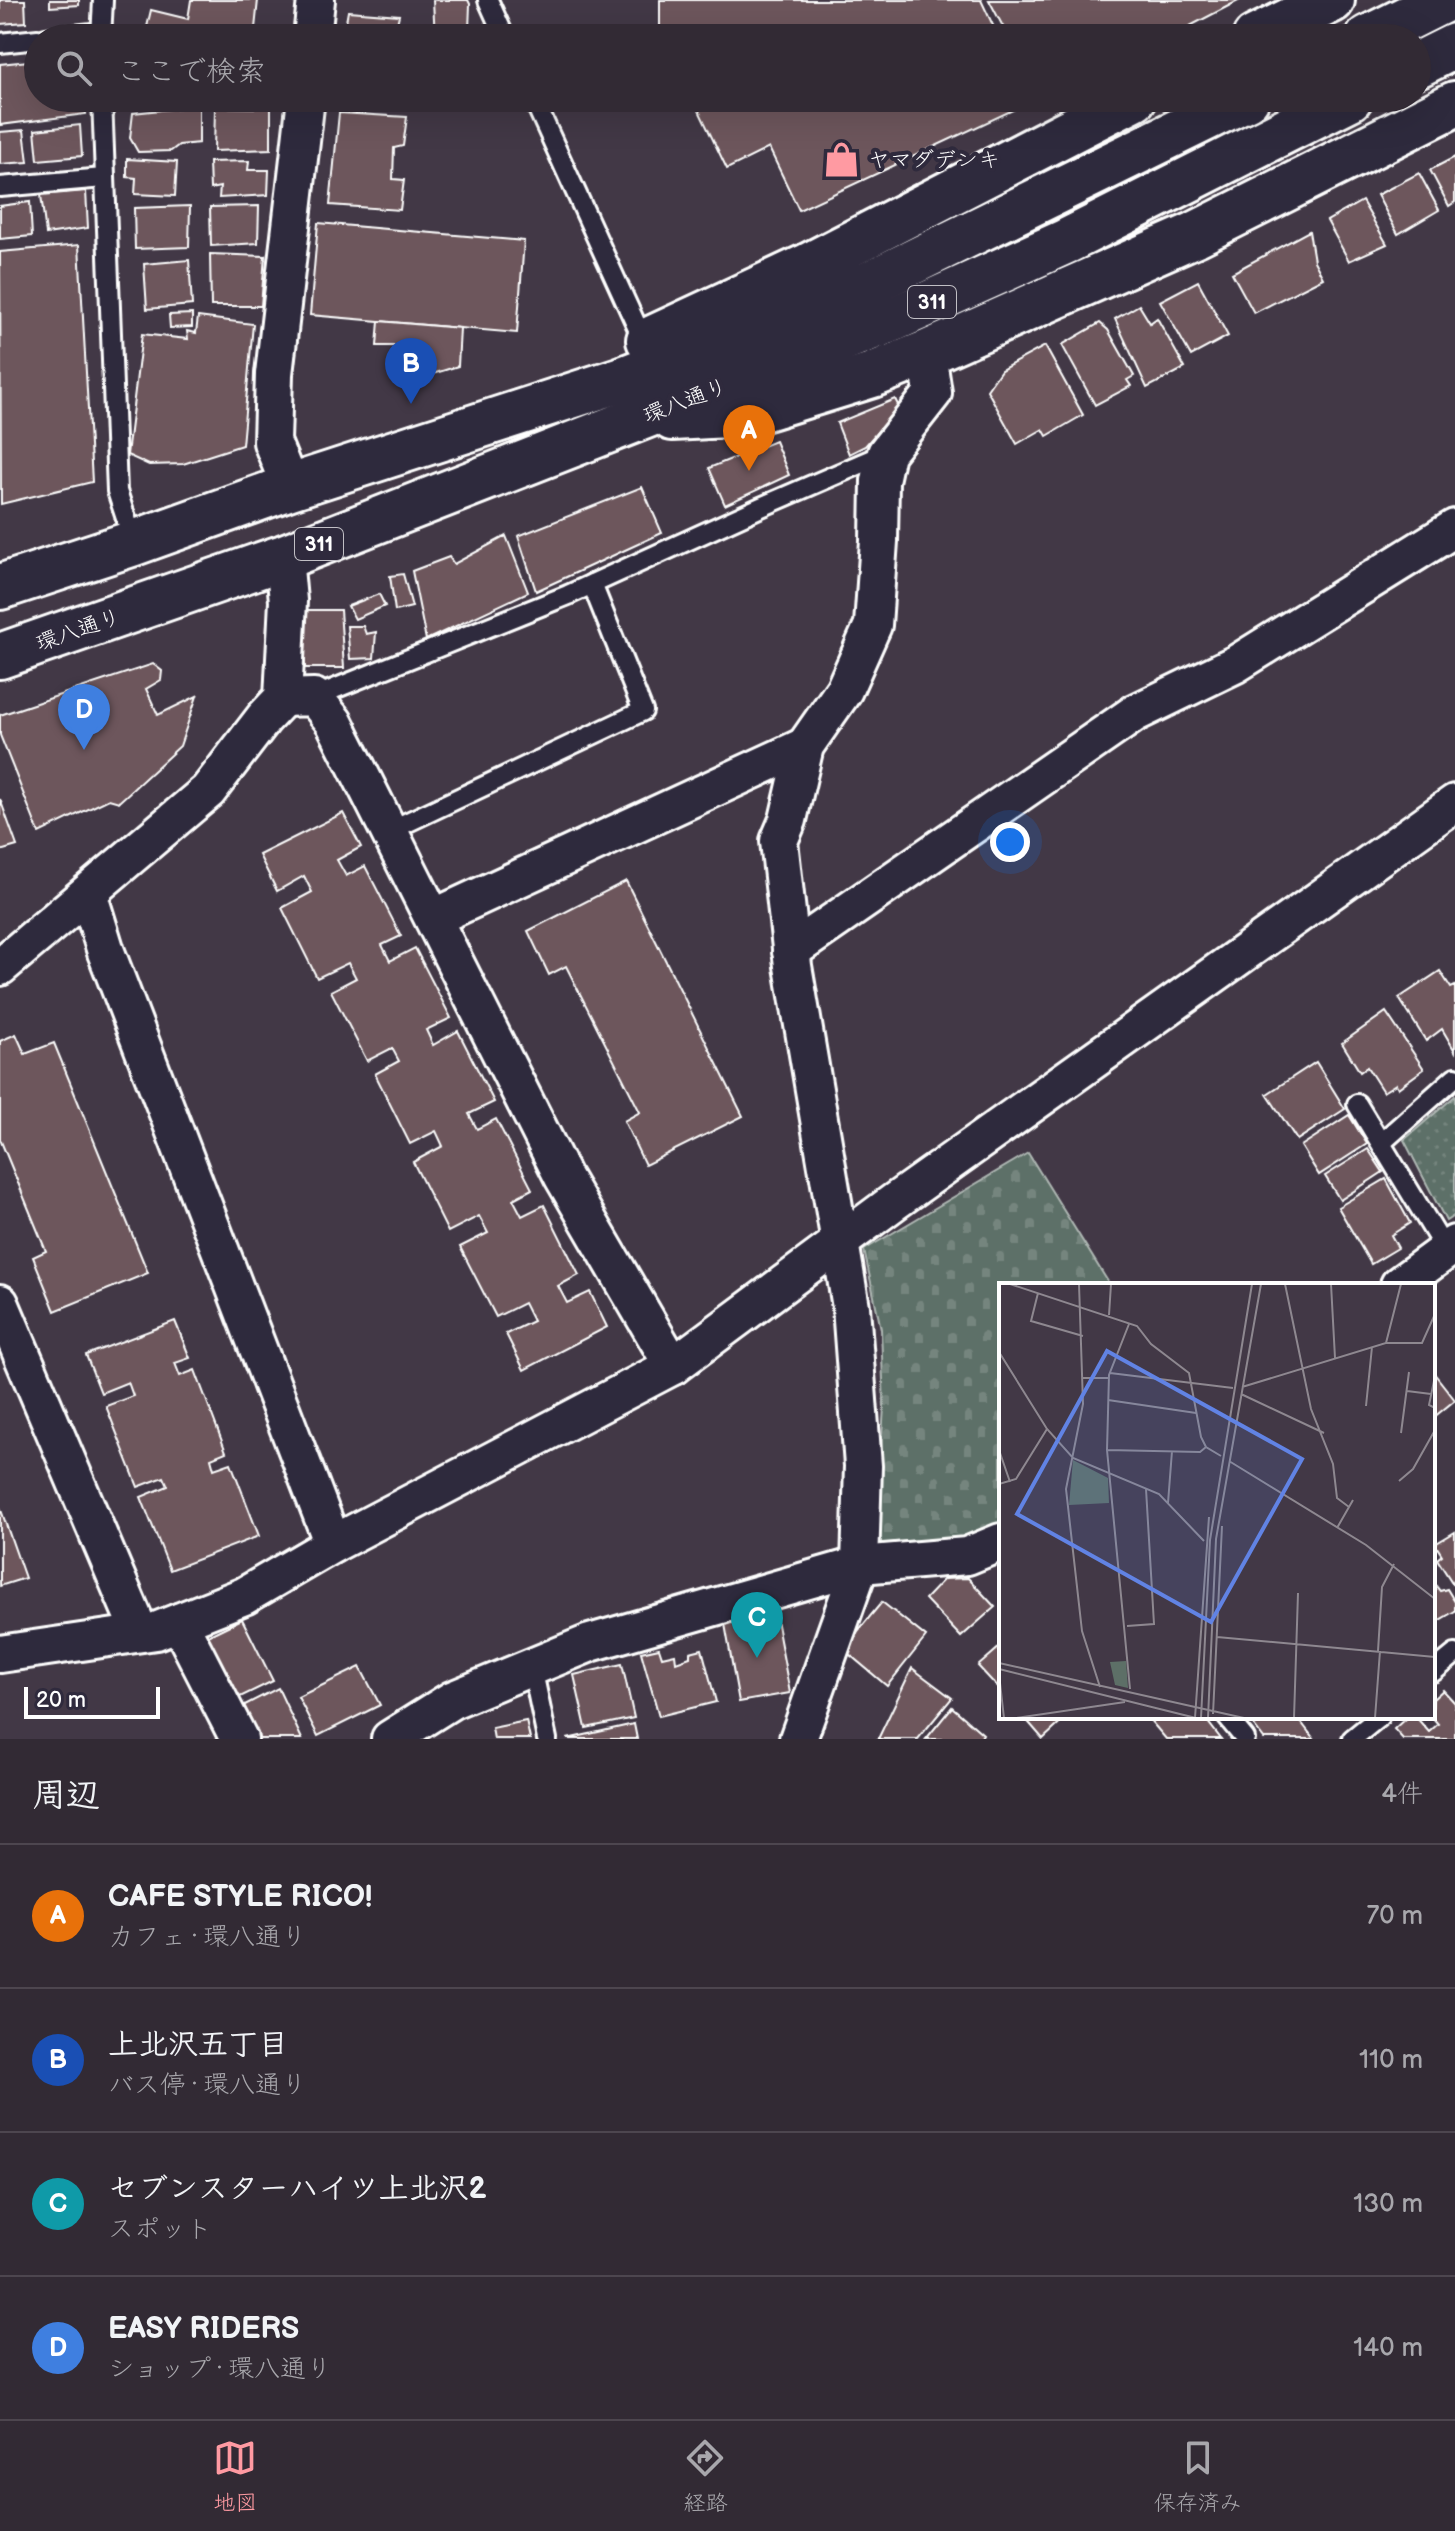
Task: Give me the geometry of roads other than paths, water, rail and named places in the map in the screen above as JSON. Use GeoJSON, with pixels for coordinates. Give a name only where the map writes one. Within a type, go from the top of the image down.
{"type":"FeatureCollection","features":[{"type":"Feature","properties":{"kind":"main road"},"geometry":{"type":"LineString","coordinates":[[1283,24],[1332,0]]}},
{"type":"Feature","properties":{"kind":"main road"},"geometry":{"type":"LineString","coordinates":[[1396,24],[1444,0]]}},
{"type":"Feature","properties":{"kind":"main road"},"geometry":{"type":"LineString","coordinates":[[1431,58],[1455,46]]}},
{"type":"Feature","properties":{"kind":"main road"},"geometry":{"type":"LineString","coordinates":[[1107,112],[806,267],[644,342],[626,400],[746,414],[872,375],[1196,234],[1455,104]]}},
{"type":"Feature","properties":{"kind":"main road","name":"環八通り"},"geometry":{"type":"LineString","coordinates":[[0,656],[284,557],[626,400],[1220,112]]}},
{"type":"Feature","properties":{"kind":"main road","name":"環八通り"},"geometry":{"type":"LineString","coordinates":[[0,587],[290,487],[626,400],[896,318],[1067,241],[1322,112]]}},
{"type":"Feature","properties":{"kind":"street"},"geometry":{"type":"LineString","coordinates":[[313,24],[316,0]]}},
{"type":"Feature","properties":{"kind":"street"},"geometry":{"type":"LineString","coordinates":[[290,487],[272,442],[274,374],[304,112]]}},
{"type":"Feature","properties":{"kind":"street"},"geometry":{"type":"LineString","coordinates":[[798,1739],[860,1565],[863,1466],[851,1307],[791,951],[779,841],[788,820],[805,746],[844,690],[873,625],[880,481],[886,453],[933,393],[927,353]]}},
{"type":"Feature","properties":{"kind":"street"},"geometry":{"type":"LineString","coordinates":[[791,951],[1135,713],[1236,664],[1455,528]]}},
{"type":"Feature","properties":{"kind":"street"},"geometry":{"type":"LineString","coordinates":[[284,557],[298,697],[334,722],[563,1177],[673,1366]]}},
{"type":"Feature","properties":{"kind":"street"},"geometry":{"type":"LineString","coordinates":[[0,967],[208,791],[264,718],[298,697]]}},
{"type":"Feature","properties":{"kind":"street"},"geometry":{"type":"LineString","coordinates":[[433,918],[805,746]]}},
{"type":"Feature","properties":{"kind":"street"},"geometry":{"type":"LineString","coordinates":[[0,1654],[156,1631],[244,1596],[333,1544],[673,1366],[838,1244],[1455,803]]}},
{"type":"Feature","properties":{"kind":"street"},"geometry":{"type":"LineString","coordinates":[[88,893],[106,952],[333,1544]]}},
{"type":"Feature","properties":{"kind":"street"},"geometry":{"type":"LineString","coordinates":[[1402,1283],[1450,1248]]}},
{"type":"Feature","properties":{"kind":"street"},"geometry":{"type":"LineString","coordinates":[[0,1303],[140,1633]]}},
{"type":"Feature","properties":{"kind":"street"},"geometry":{"type":"LineString","coordinates":[[390,1739],[452,1700],[590,1643],[860,1565],[996,1552]]}},
{"type":"Feature","properties":{"kind":"street"},"geometry":{"type":"LineString","coordinates":[[179,1622],[239,1739]]}},
{"type":"Feature","properties":{"kind":"lane"},"geometry":{"type":"LineString","coordinates":[[102,24],[103,0]]}},
{"type":"Feature","properties":{"kind":"lane"},"geometry":{"type":"LineString","coordinates":[[488,0],[499,24]]}},
{"type":"Feature","properties":{"kind":"lane"},"geometry":{"type":"LineString","coordinates":[[0,43],[24,40]]}},
{"type":"Feature","properties":{"kind":"lane"},"geometry":{"type":"LineString","coordinates":[[102,112],[117,491],[134,543]]}},
{"type":"Feature","properties":{"kind":"lane"},"geometry":{"type":"LineString","coordinates":[[539,112],[644,342]]}},
{"type":"Feature","properties":{"kind":"lane"},"geometry":{"type":"LineString","coordinates":[[0,187],[104,178]]}},
{"type":"Feature","properties":{"kind":"lane"},"geometry":{"type":"LineString","coordinates":[[298,697],[592,584],[886,453]]}},
{"type":"Feature","properties":{"kind":"lane"},"geometry":{"type":"LineString","coordinates":[[389,831],[643,711],[592,584]]}},
{"type":"Feature","properties":{"kind":"lane"},"geometry":{"type":"LineString","coordinates":[[1381,1143],[1455,1077]]}},
{"type":"Feature","properties":{"kind":"lane"},"geometry":{"type":"LineString","coordinates":[[1357,1104],[1450,1248]]}},
{"type":"Feature","properties":{"kind":"lane"},"geometry":{"type":"LineString","coordinates":[[1435,1670],[1455,1654]]}},
{"type":"Feature","properties":{"kind":"lane"},"geometry":{"type":"LineString","coordinates":[[532,1667],[547,1739]]}},
{"type":"Feature","properties":{"kind":"lane"},"geometry":{"type":"LineString","coordinates":[[1229,1719],[1245,1739]]}},
{"type":"Feature","properties":{"kind":"lane"},"geometry":{"type":"LineString","coordinates":[[1352,1739],[1377,1719]]}},
{"type":"Feature","properties":{"kind":"place","name":"ヤマダデンキ"},"geometry":{"type":"Point","coordinates":[842,159]}},
{"type":"Feature","properties":{"kind":"place","name":"上北沢五丁目"},"geometry":{"type":"Point","coordinates":[411,404]}},
{"type":"Feature","properties":{"kind":"place","name":"CAFE STYLE RICO!"},"geometry":{"type":"Point","coordinates":[749,471]}},
{"type":"Feature","properties":{"kind":"place","name":"EASY RIDERS"},"geometry":{"type":"Point","coordinates":[84,750]}},
{"type":"Feature","properties":{"kind":"place","name":"セブンスターハイツ上北沢2"},"geometry":{"type":"Point","coordinates":[757,1658]}}]}
